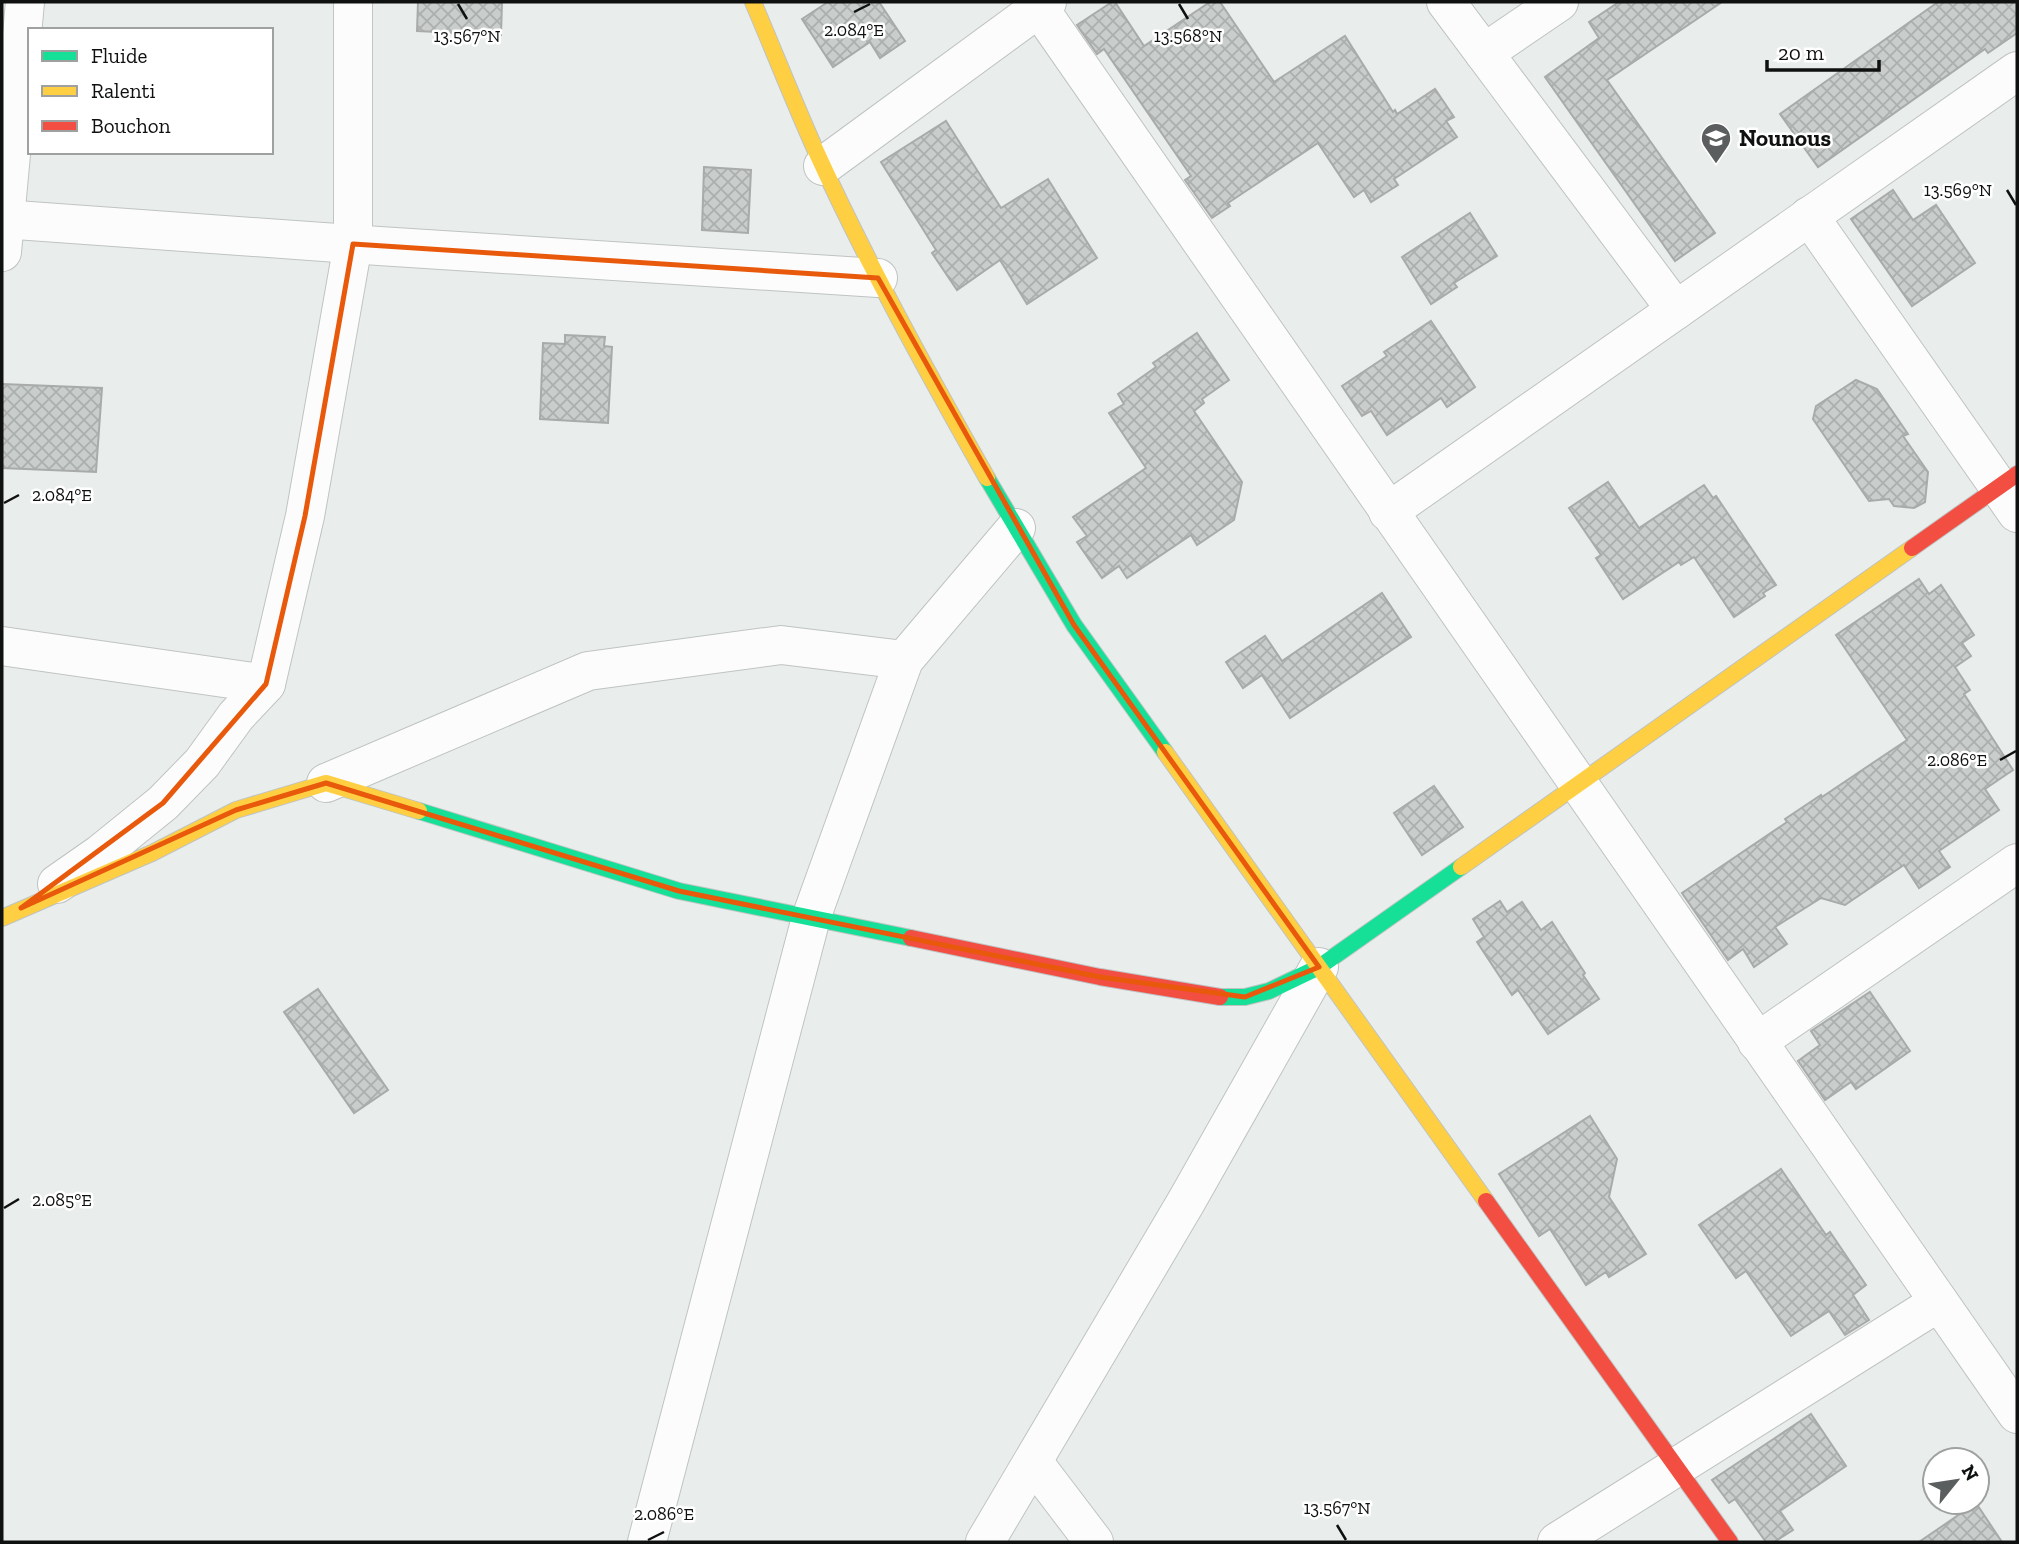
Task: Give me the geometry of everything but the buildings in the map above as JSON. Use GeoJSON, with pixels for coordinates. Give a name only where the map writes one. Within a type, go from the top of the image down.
{"type":"FeatureCollection","features":[{"type":"Feature","properties":{"kind":"street"},"geometry":{"type":"LineString","coordinates":[[25,2],[3,230],[352,244],[878,278]]}},
{"type":"Feature","properties":{"kind":"street"},"geometry":{"type":"LineString","coordinates":[[12,913],[100,855],[163,803],[202,763],[236,716],[266,684],[305,516],[352,244],[354,2]]}},
{"type":"Feature","properties":{"kind":"street"},"geometry":{"type":"LineString","coordinates":[[753,2],[823,166],[878,278],[1016,528],[1074,625],[1730,1542]]}},
{"type":"Feature","properties":{"kind":"street"},"geometry":{"type":"LineString","coordinates":[[1446,2],[1676,310]]}},
{"type":"Feature","properties":{"kind":"street"},"geometry":{"type":"LineString","coordinates":[[1484,53],[1559,2]]}},
{"type":"Feature","properties":{"kind":"street"},"geometry":{"type":"LineString","coordinates":[[823,166],[1043,5],[1388,512],[2017,1414]]}},
{"type":"Feature","properties":{"kind":"street"},"geometry":{"type":"LineString","coordinates":[[1388,512],[2017,71]]}},
{"type":"Feature","properties":{"kind":"street"},"geometry":{"type":"LineString","coordinates":[[326,783],[679,891],[1100,977],[1213,997],[1245,998],[1269,991],[1319,967],[1578,785],[2011,492],[1809,216]]}},
{"type":"Feature","properties":{"kind":"street"},"geometry":{"type":"LineString","coordinates":[[647,1542],[811,918],[904,660],[1016,528]]}},
{"type":"Feature","properties":{"kind":"street"},"geometry":{"type":"LineString","coordinates":[[12,913],[152,853],[236,810],[326,783],[588,671],[781,645],[904,660]]}},
{"type":"Feature","properties":{"kind":"street"},"geometry":{"type":"LineString","coordinates":[[2,646],[266,684]]}},
{"type":"Feature","properties":{"kind":"street"},"geometry":{"type":"LineString","coordinates":[[1757,1042],[2012,878]]}},
{"type":"Feature","properties":{"kind":"street"},"geometry":{"type":"LineString","coordinates":[[985,1542],[1186,1202],[1319,967]]}},
{"type":"Feature","properties":{"kind":"street"},"geometry":{"type":"LineString","coordinates":[[1557,1542],[1939,1302]]}},
{"type":"Feature","properties":{"kind":"street"},"geometry":{"type":"LineString","coordinates":[[1034,1462],[1094,1542]]}},
{"type":"Feature","properties":{"kind":"highlighted area"},"geometry":{"type":"Polygon","coordinates":[[[353,244],[878,278],[1074,625],[1319,967],[1245,997],[1100,977],[679,891],[326,783],[236,810],[21,908],[163,803],[266,684],[305,516],[353,244]]]}},
{"type":"Feature","properties":{"kind":"traffic: fast"},"geometry":{"type":"LineString","coordinates":[[987,478],[1074,625],[1165,752]]}},
{"type":"Feature","properties":{"kind":"traffic: fast"},"geometry":{"type":"LineString","coordinates":[[419,811],[679,891],[911,938]]}},
{"type":"Feature","properties":{"kind":"traffic: fast"},"geometry":{"type":"LineString","coordinates":[[1220,997],[1245,997],[1269,991],[1319,967],[1461,867]]}},
{"type":"Feature","properties":{"kind":"traffic: slow"},"geometry":{"type":"LineString","coordinates":[[753,2],[807,131],[855,232],[919,356],[987,478]]}},
{"type":"Feature","properties":{"kind":"traffic: slow"},"geometry":{"type":"LineString","coordinates":[[1461,867],[1912,548]]}},
{"type":"Feature","properties":{"kind":"traffic: slow"},"geometry":{"type":"LineString","coordinates":[[1165,752],[1486,1201]]}},
{"type":"Feature","properties":{"kind":"traffic: slow"},"geometry":{"type":"LineString","coordinates":[[2,918],[152,853],[236,810],[326,783],[419,811]]}},
{"type":"Feature","properties":{"kind":"traffic: jam"},"geometry":{"type":"LineString","coordinates":[[1912,548],[2017,474]]}},
{"type":"Feature","properties":{"kind":"traffic: jam"},"geometry":{"type":"LineString","coordinates":[[911,938],[1100,977],[1220,997]]}},
{"type":"Feature","properties":{"kind":"traffic: jam"},"geometry":{"type":"LineString","coordinates":[[1486,1201],[1730,1542]]}},
{"type":"Feature","properties":{"kind":"place","name":"Nounous"},"geometry":{"type":"Point","coordinates":[1716,165]}}]}
